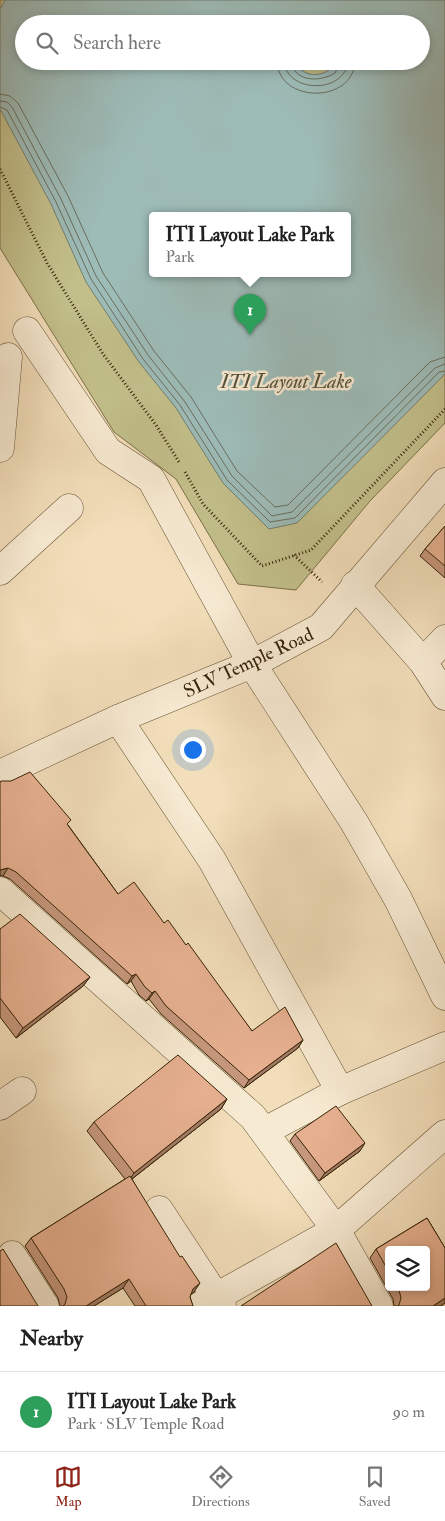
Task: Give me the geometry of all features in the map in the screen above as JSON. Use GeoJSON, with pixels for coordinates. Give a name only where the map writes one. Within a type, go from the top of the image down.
{"type":"FeatureCollection","features":[{"type":"Feature","properties":{"kind":"street"},"geometry":{"type":"LineString","coordinates":[[27,331],[108,451],[151,479],[252,664],[354,822],[398,899],[445,996]]}},
{"type":"Feature","properties":{"kind":"street"},"geometry":{"type":"LineString","coordinates":[[1,432],[8,357]]}},
{"type":"Feature","properties":{"kind":"street","name":"SLV Temple Road"},"geometry":{"type":"LineString","coordinates":[[0,774],[118,719],[252,664],[321,627],[445,482]]}},
{"type":"Feature","properties":{"kind":"street"},"geometry":{"type":"LineString","coordinates":[[0,571],[69,508]]}},
{"type":"Feature","properties":{"kind":"street"},"geometry":{"type":"LineString","coordinates":[[349,593],[423,662],[445,696]]}},
{"type":"Feature","properties":{"kind":"street"},"geometry":{"type":"LineString","coordinates":[[423,662],[445,639]]}},
{"type":"Feature","properties":{"kind":"street"},"geometry":{"type":"LineString","coordinates":[[118,719],[212,860],[340,1092]]}},
{"type":"Feature","properties":{"kind":"street"},"geometry":{"type":"LineString","coordinates":[[0,890],[253,1117],[265,1130],[336,1230],[379,1306]]}},
{"type":"Feature","properties":{"kind":"street"},"geometry":{"type":"LineString","coordinates":[[265,1130],[340,1092],[445,1046]]}},
{"type":"Feature","properties":{"kind":"street"},"geometry":{"type":"LineString","coordinates":[[0,1106],[22,1091]]}},
{"type":"Feature","properties":{"kind":"street"},"geometry":{"type":"LineString","coordinates":[[159,1210],[213,1303],[336,1230],[445,1134]]}},
{"type":"Feature","properties":{"kind":"street"},"geometry":{"type":"LineString","coordinates":[[12,1255],[45,1306]]}},
{"type":"Feature","properties":{"kind":"path"},"geometry":{"type":"LineString","coordinates":[[0,169],[47,263],[103,354],[156,424],[203,504],[262,566],[311,550],[445,408]]}},
{"type":"Feature","properties":{"kind":"path"},"geometry":{"type":"LineString","coordinates":[[294,555],[349,593]]}},
{"type":"Feature","properties":{"kind":"shaded area","name":"ITI Layout Lake"},"geometry":{"type":"Polygon","coordinates":[[[0,0],[445,0],[445,423],[370,501],[296,590],[238,584],[176,479],[114,432],[0,248],[0,0]]]}},
{"type":"Feature","properties":{"kind":"water","name":"ITI Layout Lake"},"geometry":{"type":"Polygon","coordinates":[[[5,0],[445,0],[445,374],[297,523],[269,529],[223,483],[176,408],[139,362],[86,282],[51,204],[0,109],[0,9],[5,0]]]}},
{"type":"Feature","properties":{"kind":"building"},"geometry":{"type":"Polygon","coordinates":[[[445,526],[445,566],[425,549],[445,526]]]}},
{"type":"Feature","properties":{"kind":"building"},"geometry":{"type":"Polygon","coordinates":[[[30,772],[71,820],[67,824],[118,894],[134,882],[164,923],[168,920],[186,945],[188,943],[252,1031],[285,1007],[303,1040],[249,1080],[166,1006],[155,991],[152,993],[145,987],[136,974],[132,976],[16,872],[8,868],[0,870],[0,782],[11,781],[30,772]]]}},
{"type":"Feature","properties":{"kind":"building"},"geometry":{"type":"Polygon","coordinates":[[[20,914],[90,977],[23,1028],[0,998],[0,929],[20,914]]]}},
{"type":"Feature","properties":{"kind":"building"},"geometry":{"type":"Polygon","coordinates":[[[178,1055],[227,1099],[134,1173],[94,1122],[178,1055]]]}},
{"type":"Feature","properties":{"kind":"building"},"geometry":{"type":"Polygon","coordinates":[[[336,1106],[365,1143],[325,1173],[295,1134],[336,1106]]]}},
{"type":"Feature","properties":{"kind":"building"},"geometry":{"type":"Polygon","coordinates":[[[130,1176],[180,1257],[182,1256],[200,1283],[193,1289],[190,1297],[193,1306],[146,1306],[129,1279],[86,1306],[63,1306],[67,1297],[64,1289],[31,1238],[130,1176]]]}},
{"type":"Feature","properties":{"kind":"building"},"geometry":{"type":"Polygon","coordinates":[[[427,1218],[445,1248],[445,1298],[433,1306],[398,1306],[401,1298],[399,1291],[430,1291],[430,1246],[385,1246],[385,1265],[376,1249],[427,1218]]]}},
{"type":"Feature","properties":{"kind":"building"},"geometry":{"type":"Polygon","coordinates":[[[336,1243],[372,1306],[241,1306],[336,1243]]]}},
{"type":"Feature","properties":{"kind":"building"},"geometry":{"type":"Polygon","coordinates":[[[3,1249],[38,1306],[0,1306],[0,1251],[3,1249]]]}},
{"type":"Feature","properties":{"kind":"place","name":"ITI Layout Lake Park"},"geometry":{"type":"Point","coordinates":[250,335]}}]}
